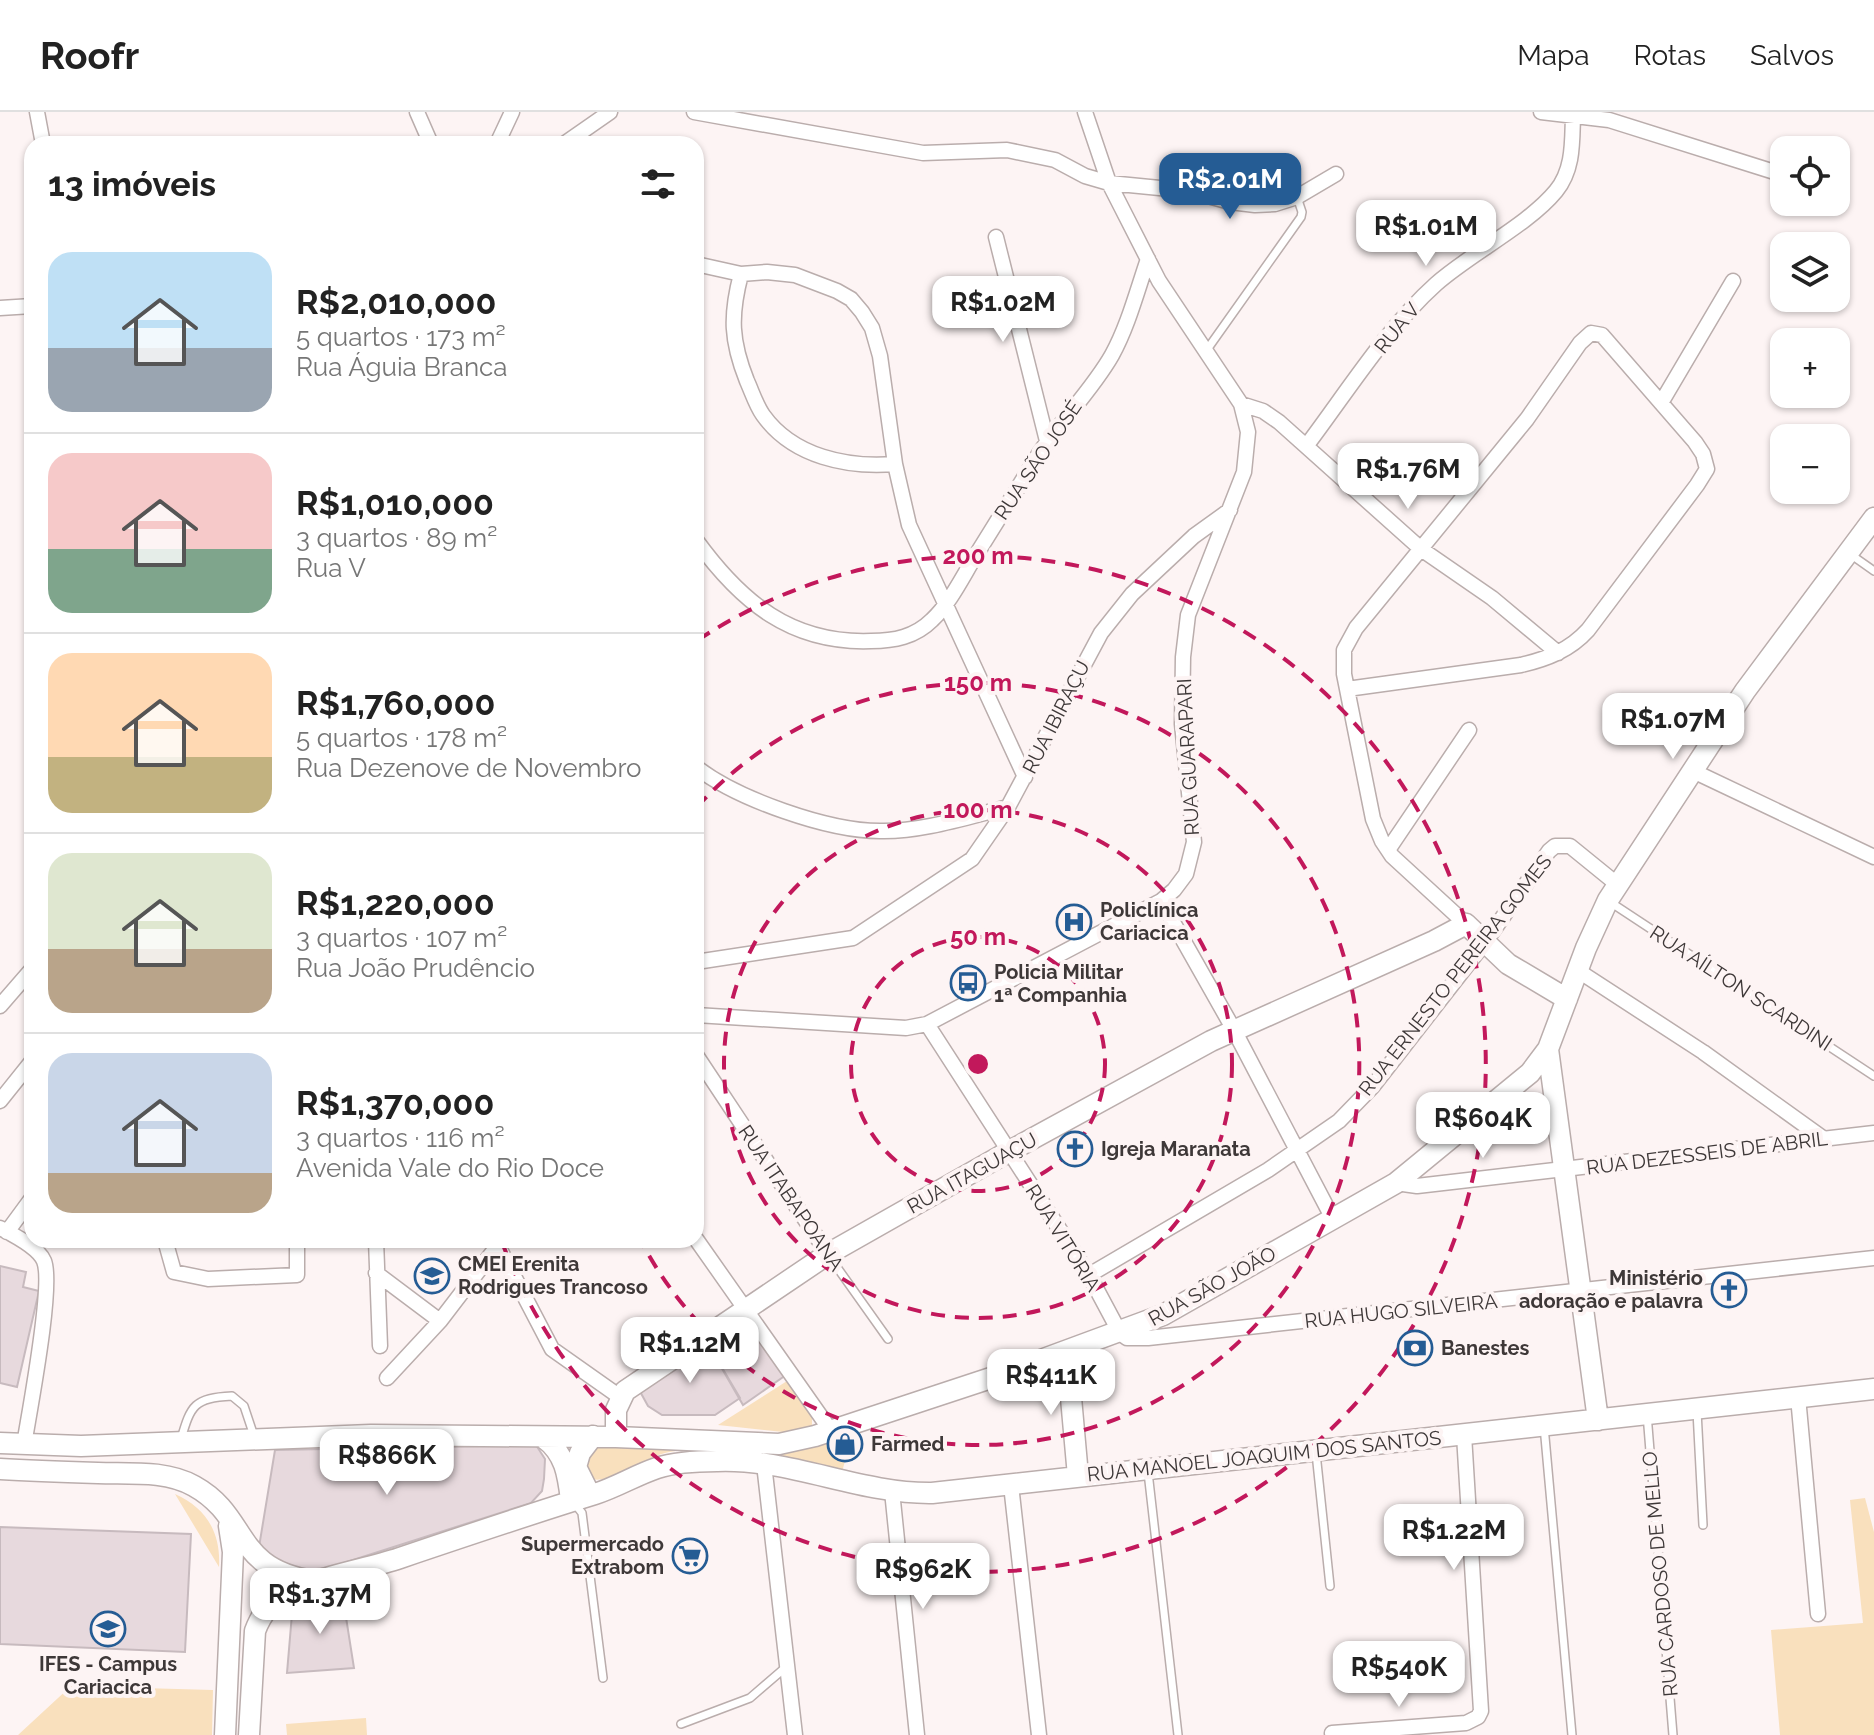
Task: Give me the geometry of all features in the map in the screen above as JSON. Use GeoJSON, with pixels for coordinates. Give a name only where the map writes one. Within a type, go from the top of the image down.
{"type":"FeatureCollection","features":[{"type":"Feature","properties":{"kind":"main road"},"geometry":{"type":"LineString","coordinates":[[1598,1420],[1548,1049],[1577,970],[1613,893],[1745,691],[1874,518]]}},
{"type":"Feature","properties":{"kind":"main road"},"geometry":{"type":"LineString","coordinates":[[1466,924],[1508,964],[1567,999]]}},
{"type":"Feature","properties":{"kind":"main road","name":"RUA ITAGUAÇU"},"geometry":{"type":"LineString","coordinates":[[620,1397],[631,1385],[828,1254],[1008,1152],[1234,1030],[1466,924]]}},
{"type":"Feature","properties":{"kind":"main road","name":"RUA SÃO JOÃO"},"geometry":{"type":"LineString","coordinates":[[616,1437],[779,1444],[831,1431],[1120,1333],[1182,1305],[1396,1183],[1530,1073],[1548,1049]]}},
{"type":"Feature","properties":{"kind":"main road"},"geometry":{"type":"LineString","coordinates":[[1067,1353],[1078,1476]]}},
{"type":"Feature","properties":{"kind":"main road","name":"RUA MANOEL JOAQUIM DOS SANTOS"},"geometry":{"type":"LineString","coordinates":[[249,1735],[254,1647],[260,1618],[280,1598],[318,1582],[372,1568],[581,1498],[656,1469],[719,1460],[797,1469],[892,1491],[932,1493],[1874,1389]]}},
{"type":"Feature","properties":{"kind":"main road"},"geometry":{"type":"LineString","coordinates":[[0,1443],[81,1446],[371,1435],[616,1437],[616,1410],[620,1397]]}},
{"type":"Feature","properties":{"kind":"main road"},"geometry":{"type":"LineString","coordinates":[[581,1498],[576,1467],[580,1453],[593,1436]]}},
{"type":"Feature","properties":{"kind":"main road"},"geometry":{"type":"LineString","coordinates":[[544,1438],[555,1446],[581,1498]]}},
{"type":"Feature","properties":{"kind":"main road"},"geometry":{"type":"LineString","coordinates":[[0,1469],[165,1476],[191,1484],[225,1515],[265,1565],[291,1578],[318,1582]]}},
{"type":"Feature","properties":{"kind":"main road"},"geometry":{"type":"LineString","coordinates":[[225,1515],[233,1552],[225,1735]]}},
{"type":"Feature","properties":{"kind":"street"},"geometry":{"type":"LineString","coordinates":[[37,112],[42,136]]}},
{"type":"Feature","properties":{"kind":"street"},"geometry":{"type":"LineString","coordinates":[[417,112],[428,136]]}},
{"type":"Feature","properties":{"kind":"street"},"geometry":{"type":"LineString","coordinates":[[501,136],[512,112]]}},
{"type":"Feature","properties":{"kind":"street"},"geometry":{"type":"LineString","coordinates":[[573,136],[610,112]]}},
{"type":"Feature","properties":{"kind":"street"},"geometry":{"type":"LineString","coordinates":[[694,112],[923,153],[1007,150],[1055,160],[1085,176],[1109,183],[1190,191],[1255,205],[1275,204],[1297,197],[1336,174]]}},
{"type":"Feature","properties":{"kind":"street"},"geometry":{"type":"LineString","coordinates":[[1075,112],[1088,119]]}},
{"type":"Feature","properties":{"kind":"street"},"geometry":{"type":"LineString","coordinates":[[1541,112],[1609,120],[1770,171]]}},
{"type":"Feature","properties":{"kind":"street","name":"RUA V"},"geometry":{"type":"LineString","coordinates":[[1307,445],[1415,303],[1557,190],[1569,167],[1573,115]]}},
{"type":"Feature","properties":{"kind":"street","name":"RUA GUARAPARI"},"geometry":{"type":"LineString","coordinates":[[704,1015],[906,1028],[927,1024],[1161,901],[1186,874],[1194,842],[1182,724],[1183,657],[1188,615],[1204,568],[1231,510],[1248,453],[1248,432],[1241,404],[1169,297],[1109,183],[1088,119]]}},
{"type":"Feature","properties":{"kind":"street"},"geometry":{"type":"LineString","coordinates":[[996,237],[1047,441]]}},
{"type":"Feature","properties":{"kind":"street","name":"RUA SÃO JOSÉ"},"geometry":{"type":"LineString","coordinates":[[704,549],[762,610],[799,632],[863,641],[898,639],[920,630],[946,604],[1047,441],[1111,357],[1148,259]]}},
{"type":"Feature","properties":{"kind":"street"},"geometry":{"type":"LineString","coordinates":[[704,266],[741,274],[767,272],[816,282],[851,299],[862,312],[872,328],[880,356],[895,464],[909,525],[1025,777]]}},
{"type":"Feature","properties":{"kind":"street"},"geometry":{"type":"LineString","coordinates":[[741,274],[732,317],[734,338],[737,357],[763,415],[794,443],[832,461],[853,465],[895,464]]}},
{"type":"Feature","properties":{"kind":"street"},"geometry":{"type":"LineString","coordinates":[[1661,403],[1733,281]]}},
{"type":"Feature","properties":{"kind":"street"},"geometry":{"type":"LineString","coordinates":[[0,308],[24,306]]}},
{"type":"Feature","properties":{"kind":"street"},"geometry":{"type":"LineString","coordinates":[[1347,689],[1521,665],[1558,653],[1588,630],[1697,485],[1707,469],[1703,454],[1602,335],[1591,333],[1580,343],[1527,419],[1349,638],[1343,661],[1347,689],[1369,807],[1377,830],[1388,850],[1405,869],[1466,924]]}},
{"type":"Feature","properties":{"kind":"street"},"geometry":{"type":"LineString","coordinates":[[1241,404],[1269,415],[1307,445],[1421,549],[1492,598],[1558,653]]}},
{"type":"Feature","properties":{"kind":"street","name":"RUA IBIRAÇU"},"geometry":{"type":"LineString","coordinates":[[704,961],[853,938],[972,859],[1008,807],[1101,633],[1132,594],[1194,536],[1231,510]]}},
{"type":"Feature","properties":{"kind":"street"},"geometry":{"type":"LineString","coordinates":[[1388,850],[1469,730]]}},
{"type":"Feature","properties":{"kind":"street"},"geometry":{"type":"LineString","coordinates":[[1693,771],[1874,857]]}},
{"type":"Feature","properties":{"kind":"street"},"geometry":{"type":"LineString","coordinates":[[704,773],[770,805],[808,819],[852,829],[904,829],[1008,807]]}},
{"type":"Feature","properties":{"kind":"street","name":"RUA ERNESTO PEREIRA GOMES"},"geometry":{"type":"LineString","coordinates":[[1089,1275],[1297,1152],[1339,1121],[1373,1086],[1486,941],[1555,846],[1570,846],[1613,893]]}},
{"type":"Feature","properties":{"kind":"street"},"geometry":{"type":"LineString","coordinates":[[1161,901],[1234,1030],[1332,1217]]}},
{"type":"Feature","properties":{"kind":"street"},"geometry":{"type":"LineString","coordinates":[[1577,970],[1703,1052],[1824,1139]]}},
{"type":"Feature","properties":{"kind":"street"},"geometry":{"type":"LineString","coordinates":[[0,1006],[24,978]]}},
{"type":"Feature","properties":{"kind":"street","name":"RUA VITÓRIA"},"geometry":{"type":"LineString","coordinates":[[927,1024],[1089,1275],[1120,1333]]}},
{"type":"Feature","properties":{"kind":"street","name":"RUA ITABAPOANA"},"geometry":{"type":"LineString","coordinates":[[704,1067],[828,1254]]}},
{"type":"Feature","properties":{"kind":"street"},"geometry":{"type":"LineString","coordinates":[[0,1101],[24,1071]]}},
{"type":"Feature","properties":{"kind":"street","name":"RUA DEZESSEIS DE ABRIL"},"geometry":{"type":"LineString","coordinates":[[1396,1183],[1417,1186],[1874,1133]]}},
{"type":"Feature","properties":{"kind":"street"},"geometry":{"type":"LineString","coordinates":[[24,1207],[4,1230],[24,1244]]}},
{"type":"Feature","properties":{"kind":"street"},"geometry":{"type":"LineString","coordinates":[[24,1445],[45,1308],[46,1273],[44,1260],[30,1248]]}},
{"type":"Feature","properties":{"kind":"street"},"geometry":{"type":"LineString","coordinates":[[167,1248],[174,1272],[208,1279],[297,1275],[297,1248]]}},
{"type":"Feature","properties":{"kind":"street"},"geometry":{"type":"LineString","coordinates":[[376,1248],[380,1346]]}},
{"type":"Feature","properties":{"kind":"street"},"geometry":{"type":"LineString","coordinates":[[387,1378],[440,1321],[494,1248]]}},
{"type":"Feature","properties":{"kind":"street"},"geometry":{"type":"LineString","coordinates":[[501,1248],[552,1349],[620,1397]]}},
{"type":"Feature","properties":{"kind":"street"},"geometry":{"type":"LineString","coordinates":[[702,1248],[831,1431]]}},
{"type":"Feature","properties":{"kind":"street","name":"RUA HUGO SILVEIRA"},"geometry":{"type":"LineString","coordinates":[[1120,1333],[1127,1338],[1148,1338],[1874,1258]]}},
{"type":"Feature","properties":{"kind":"street"},"geometry":{"type":"LineString","coordinates":[[376,1273],[440,1321]]}},
{"type":"Feature","properties":{"kind":"street"},"geometry":{"type":"LineString","coordinates":[[1798,1397],[1818,1614]]}},
{"type":"Feature","properties":{"kind":"street"},"geometry":{"type":"LineString","coordinates":[[1332,1733],[1466,1723],[1478,1717],[1481,1711],[1464,1435]]}},
{"type":"Feature","properties":{"kind":"street"},"geometry":{"type":"LineString","coordinates":[[764,1464],[795,1735]]}},
{"type":"Feature","properties":{"kind":"street"},"geometry":{"type":"LineString","coordinates":[[1011,1485],[1039,1735]]}},
{"type":"Feature","properties":{"kind":"street"},"geometry":{"type":"LineString","coordinates":[[892,1491],[917,1735]]}},
{"type":"Feature","properties":{"kind":"lane"},"geometry":{"type":"LineString","coordinates":[[1205,352],[1301,217],[1297,197]]}},
{"type":"Feature","properties":{"kind":"lane"},"geometry":{"type":"LineString","coordinates":[[1848,553],[1874,571]]}},
{"type":"Feature","properties":{"kind":"lane","name":"RUA AÍLTON SCARDINI"},"geometry":{"type":"LineString","coordinates":[[1613,893],[1874,1076]]}},
{"type":"Feature","properties":{"kind":"lane","name":"RUA ITABAPOANA"},"geometry":{"type":"LineString","coordinates":[[828,1254],[888,1339]]}},
{"type":"Feature","properties":{"kind":"lane"},"geometry":{"type":"LineString","coordinates":[[181,1441],[189,1411],[202,1400],[220,1396],[232,1396],[244,1406],[255,1438]]}},
{"type":"Feature","properties":{"kind":"lane"},"geometry":{"type":"LineString","coordinates":[[1696,1408],[1703,1525]]}},
{"type":"Feature","properties":{"kind":"lane","name":"RUA CARDOSO DE MELLO"},"geometry":{"type":"LineString","coordinates":[[1647,1414],[1673,1735]]}},
{"type":"Feature","properties":{"kind":"lane"},"geometry":{"type":"LineString","coordinates":[[1543,1426],[1572,1735]]}},
{"type":"Feature","properties":{"kind":"lane"},"geometry":{"type":"LineString","coordinates":[[1315,1451],[1330,1586]]}},
{"type":"Feature","properties":{"kind":"lane"},"geometry":{"type":"LineString","coordinates":[[1148,1469],[1178,1735]]}},
{"type":"Feature","properties":{"kind":"lane"},"geometry":{"type":"LineString","coordinates":[[581,1498],[603,1678]]}},
{"type":"Feature","properties":{"kind":"lane"},"geometry":{"type":"LineString","coordinates":[[681,1724],[750,1698],[787,1666]]}},
{"type":"Feature","properties":{"kind":"shaded area"},"geometry":{"type":"Polygon","coordinates":[[[787,1381],[812,1418],[812,1428],[802,1434],[718,1425],[787,1381]]]}},
{"type":"Feature","properties":{"kind":"shaded area"},"geometry":{"type":"Polygon","coordinates":[[[853,1432],[842,1472],[733,1452],[689,1450],[659,1455],[617,1475],[597,1480],[589,1478],[583,1457],[600,1446],[853,1432]]]}},
{"type":"Feature","properties":{"kind":"shaded area"},"geometry":{"type":"Polygon","coordinates":[[[175,1494],[195,1506],[209,1523],[217,1543],[219,1567],[175,1494]]]}},
{"type":"Feature","properties":{"kind":"shaded area"},"geometry":{"type":"Polygon","coordinates":[[[1865,1498],[1874,1532],[1874,1735],[1780,1735],[1771,1630],[1863,1623],[1850,1500],[1865,1498]]]}},
{"type":"Feature","properties":{"kind":"shaded area"},"geometry":{"type":"Polygon","coordinates":[[[71,1686],[213,1690],[212,1735],[18,1735],[71,1686]]]}},
{"type":"Feature","properties":{"kind":"shaded area"},"geometry":{"type":"Polygon","coordinates":[[[366,1718],[367,1735],[287,1735],[286,1724],[366,1718]]]}},
{"type":"Feature","properties":{"kind":"building"},"geometry":{"type":"Polygon","coordinates":[[[0,1266],[26,1272],[23,1287],[39,1291],[17,1387],[0,1383],[0,1266]]]}},
{"type":"Feature","properties":{"kind":"building"},"geometry":{"type":"Polygon","coordinates":[[[747,1313],[786,1375],[743,1405],[705,1339],[747,1313]]]}},
{"type":"Feature","properties":{"kind":"building"},"geometry":{"type":"Polygon","coordinates":[[[705,1339],[740,1398],[715,1415],[662,1415],[648,1406],[637,1386],[705,1339]]]}},
{"type":"Feature","properties":{"kind":"building"},"geometry":{"type":"Polygon","coordinates":[[[536,1445],[545,1459],[544,1479],[542,1491],[531,1503],[328,1568],[304,1570],[270,1560],[259,1547],[275,1450],[536,1445]]]}},
{"type":"Feature","properties":{"kind":"building"},"geometry":{"type":"Polygon","coordinates":[[[0,1527],[191,1534],[185,1652],[0,1644],[0,1527]]]}},
{"type":"Feature","properties":{"kind":"building"},"geometry":{"type":"Polygon","coordinates":[[[342,1592],[354,1668],[287,1673],[293,1602],[342,1592]]]}},
{"type":"Feature","properties":{"kind":"place","name":"Policlínica Cariacica"},"geometry":{"type":"Point","coordinates":[1074,922]}},
{"type":"Feature","properties":{"kind":"place","name":"Policia Militar 1ª Companhia"},"geometry":{"type":"Point","coordinates":[968,983]}},
{"type":"Feature","properties":{"kind":"place","name":"Igreja Maranata"},"geometry":{"type":"Point","coordinates":[1075,1149]}},
{"type":"Feature","properties":{"kind":"place","name":"CMEI Erenita Rodrigues Trancoso"},"geometry":{"type":"Point","coordinates":[432,1276]}},
{"type":"Feature","properties":{"kind":"place","name":"Ministério adoração e palavra"},"geometry":{"type":"Point","coordinates":[1729,1290]}},
{"type":"Feature","properties":{"kind":"place","name":"Banestes"},"geometry":{"type":"Point","coordinates":[1415,1348]}},
{"type":"Feature","properties":{"kind":"place","name":"Farmed"},"geometry":{"type":"Point","coordinates":[845,1444]}},
{"type":"Feature","properties":{"kind":"place","name":"Supermercado Extrabom"},"geometry":{"type":"Point","coordinates":[690,1556]}},
{"type":"Feature","properties":{"kind":"place","name":"IFES - Campus Cariacica"},"geometry":{"type":"Point","coordinates":[108,1629]}}]}
